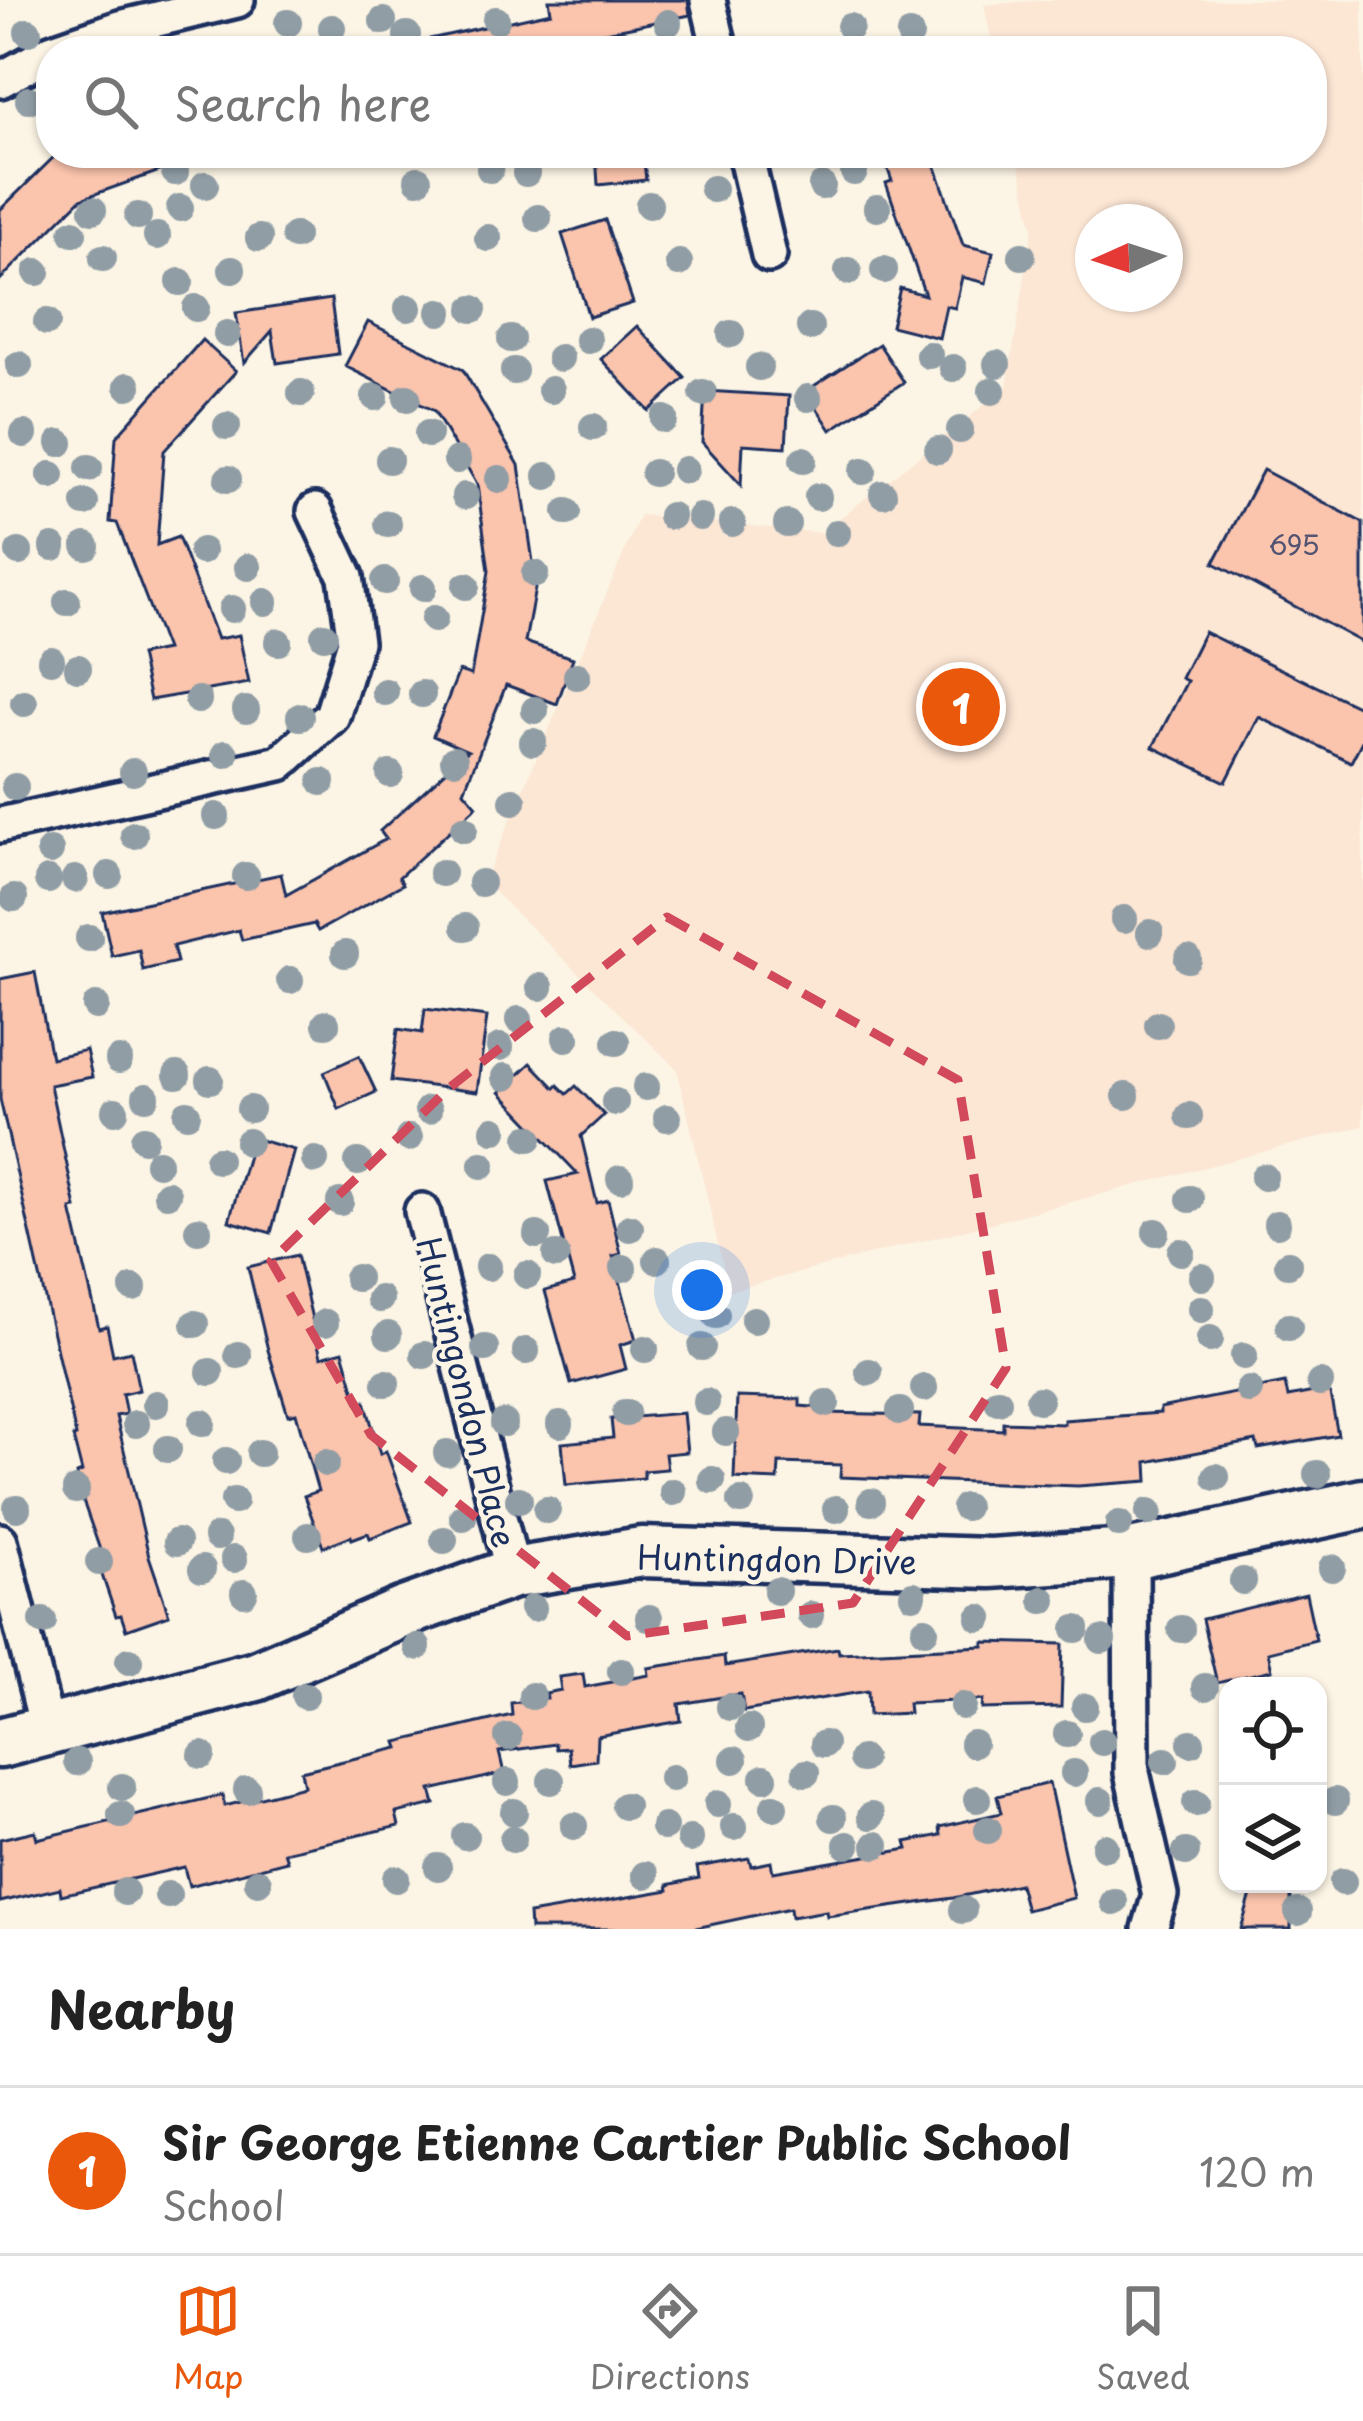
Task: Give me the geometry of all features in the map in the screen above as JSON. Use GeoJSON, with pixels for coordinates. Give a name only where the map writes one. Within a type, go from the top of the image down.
{"type":"FeatureCollection","features":[{"type":"Feature","properties":{"kind":"street"},"geometry":{"type":"LineString","coordinates":[[96,36],[237,0]]}},
{"type":"Feature","properties":{"kind":"street"},"geometry":{"type":"LineString","coordinates":[[708,0],[716,36]]}},
{"type":"Feature","properties":{"kind":"street"},"geometry":{"type":"LineString","coordinates":[[0,80],[36,60]]}},
{"type":"Feature","properties":{"kind":"street"},"geometry":{"type":"LineString","coordinates":[[749,168],[769,255]]}},
{"type":"Feature","properties":{"kind":"street"},"geometry":{"type":"LineString","coordinates":[[0,825],[280,764],[332,716],[355,642],[346,578],[315,511]]}},
{"type":"Feature","properties":{"kind":"street","name":"Huntingondon Place"},"geometry":{"type":"LineString","coordinates":[[422,1211],[513,1573]]}},
{"type":"Feature","properties":{"kind":"street","name":"Huntingdon Drive"},"geometry":{"type":"LineString","coordinates":[[0,1743],[256,1676],[404,1612],[513,1573],[642,1552],[990,1563],[1131,1554],[1363,1504]]}},
{"type":"Feature","properties":{"kind":"street"},"geometry":{"type":"LineString","coordinates":[[0,1541],[48,1731]]}},
{"type":"Feature","properties":{"kind":"street"},"geometry":{"type":"LineString","coordinates":[[1131,1554],[1132,1773],[1160,1895],[1150,1929]]}},
{"type":"Feature","properties":{"kind":"highlighted area"},"geometry":{"type":"Polygon","coordinates":[[[667,917],[958,1080],[1006,1368],[853,1603],[627,1636],[371,1435],[271,1261],[449,1088],[667,917]]]}},
{"type":"Feature","properties":{"kind":"shaded area"},"geometry":{"type":"Polygon","coordinates":[[[1043,0],[1363,0],[1363,1126],[729,1291],[677,1069],[484,882],[640,515],[821,533],[1007,387],[1033,228],[1020,168],[1327,168],[1327,36],[991,36],[984,5],[1043,0]]]}},
{"type":"Feature","properties":{"kind":"building"},"geometry":{"type":"Polygon","coordinates":[[[549,0],[688,0],[690,15],[586,36],[443,36],[551,12],[549,0]]]}},
{"type":"Feature","properties":{"kind":"building"},"geometry":{"type":"Polygon","coordinates":[[[43,168],[168,168],[81,199],[0,280],[0,210],[43,168]]]}},
{"type":"Feature","properties":{"kind":"building"},"geometry":{"type":"Polygon","coordinates":[[[597,168],[645,168],[646,180],[598,185],[597,168]]]}},
{"type":"Feature","properties":{"kind":"building"},"geometry":{"type":"Polygon","coordinates":[[[887,168],[936,168],[963,245],[993,252],[986,283],[962,277],[955,308],[946,306],[939,338],[891,326],[900,288],[925,295],[886,183],[892,181],[887,168]]]}},
{"type":"Feature","properties":{"kind":"building"},"geometry":{"type":"Polygon","coordinates":[[[605,220],[633,303],[589,317],[562,234],[605,220]]]}},
{"type":"Feature","properties":{"kind":"building"},"geometry":{"type":"Polygon","coordinates":[[[331,299],[338,354],[277,363],[272,331],[244,363],[236,313],[331,299]]]}},
{"type":"Feature","properties":{"kind":"building"},"geometry":{"type":"Polygon","coordinates":[[[368,322],[463,370],[519,465],[536,583],[525,642],[573,658],[557,704],[506,685],[464,791],[477,806],[399,877],[403,884],[318,931],[314,924],[242,940],[239,930],[173,946],[177,962],[143,970],[139,950],[112,956],[102,912],[281,874],[286,895],[386,839],[380,831],[468,751],[433,736],[459,671],[471,675],[489,571],[477,484],[434,411],[345,366],[368,322]]]}},
{"type":"Feature","properties":{"kind":"building"},"geometry":{"type":"Polygon","coordinates":[[[637,326],[685,378],[649,411],[601,359],[637,326]]]}},
{"type":"Feature","properties":{"kind":"building"},"geometry":{"type":"Polygon","coordinates":[[[202,340],[236,371],[164,451],[157,545],[178,537],[217,639],[239,635],[249,683],[150,700],[140,655],[166,650],[117,523],[110,522],[116,437],[202,340]]]}},
{"type":"Feature","properties":{"kind":"building"},"geometry":{"type":"Polygon","coordinates":[[[879,344],[904,382],[831,430],[806,391],[879,344]]]}},
{"type":"Feature","properties":{"kind":"building"},"geometry":{"type":"Polygon","coordinates":[[[705,391],[789,396],[786,447],[743,444],[741,485],[702,442],[705,391]]]}},
{"type":"Feature","properties":{"kind":"building"},"geometry":{"type":"Polygon","coordinates":[[[1263,470],[1363,523],[1363,643],[1214,563],[1263,470]]]}},
{"type":"Feature","properties":{"kind":"building"},"geometry":{"type":"Polygon","coordinates":[[[1204,632],[1363,709],[1363,739],[1351,762],[1259,717],[1226,782],[1153,747],[1187,681],[1181,678],[1204,632]]]}},
{"type":"Feature","properties":{"kind":"building"},"geometry":{"type":"Polygon","coordinates":[[[35,972],[51,1058],[86,1050],[92,1077],[50,1085],[76,1208],[71,1209],[99,1328],[107,1326],[113,1355],[131,1351],[139,1390],[122,1394],[126,1414],[116,1416],[149,1556],[169,1615],[126,1630],[121,1615],[116,1616],[101,1572],[107,1570],[82,1498],[76,1436],[0,1099],[0,979],[35,972]]]}},
{"type":"Feature","properties":{"kind":"building"},"geometry":{"type":"Polygon","coordinates":[[[425,1009],[487,1017],[477,1092],[391,1081],[398,1029],[422,1033],[425,1009]]]}},
{"type":"Feature","properties":{"kind":"building"},"geometry":{"type":"Polygon","coordinates":[[[359,1056],[376,1092],[339,1109],[324,1072],[359,1056]]]}},
{"type":"Feature","properties":{"kind":"building"},"geometry":{"type":"Polygon","coordinates":[[[531,1063],[555,1088],[558,1085],[567,1094],[576,1086],[604,1115],[581,1136],[597,1203],[608,1200],[621,1254],[613,1256],[636,1340],[620,1345],[626,1369],[571,1384],[545,1291],[574,1283],[547,1181],[578,1174],[500,1092],[531,1063]]]}},
{"type":"Feature","properties":{"kind":"building"},"geometry":{"type":"Polygon","coordinates":[[[253,1138],[294,1150],[271,1233],[229,1221],[253,1138]]]}},
{"type":"Feature","properties":{"kind":"building"},"geometry":{"type":"Polygon","coordinates":[[[297,1255],[321,1357],[343,1351],[358,1403],[365,1401],[380,1454],[386,1451],[412,1522],[370,1538],[368,1533],[351,1536],[323,1547],[304,1496],[318,1491],[296,1413],[288,1415],[248,1267],[297,1255]]]}},
{"type":"Feature","properties":{"kind":"building"},"geometry":{"type":"Polygon","coordinates":[[[1285,1383],[1288,1397],[1329,1389],[1338,1435],[1258,1449],[1256,1441],[1147,1462],[1148,1481],[1078,1486],[840,1477],[841,1465],[779,1463],[778,1480],[734,1478],[737,1397],[800,1399],[800,1406],[824,1408],[824,1413],[920,1415],[919,1426],[1003,1430],[1003,1422],[1064,1424],[1064,1420],[1160,1413],[1160,1408],[1285,1383]]]}},
{"type":"Feature","properties":{"kind":"building"},"geometry":{"type":"Polygon","coordinates":[[[683,1413],[687,1452],[665,1454],[667,1469],[644,1471],[644,1478],[566,1485],[562,1443],[613,1438],[611,1419],[683,1413]]]}},
{"type":"Feature","properties":{"kind":"building"},"geometry":{"type":"Polygon","coordinates":[[[1306,1594],[1316,1640],[1268,1652],[1272,1670],[1219,1677],[1217,1683],[1202,1619],[1306,1594]]]}},
{"type":"Feature","properties":{"kind":"building"},"geometry":{"type":"Polygon","coordinates":[[[984,1642],[1063,1644],[1061,1707],[982,1709],[983,1700],[908,1703],[909,1713],[869,1715],[868,1691],[744,1711],[741,1694],[679,1704],[681,1721],[597,1736],[596,1760],[570,1764],[568,1748],[556,1749],[555,1744],[499,1752],[504,1773],[431,1790],[435,1804],[396,1813],[399,1826],[284,1852],[287,1861],[189,1886],[184,1867],[61,1895],[60,1888],[0,1902],[0,1839],[35,1831],[37,1839],[222,1795],[225,1806],[304,1786],[301,1771],[512,1715],[511,1703],[547,1698],[546,1693],[561,1690],[559,1677],[583,1674],[585,1687],[649,1675],[648,1668],[724,1656],[725,1666],[838,1648],[839,1653],[984,1646],[984,1642]]]}},
{"type":"Feature","properties":{"kind":"building"},"geometry":{"type":"Polygon","coordinates":[[[1049,1783],[1074,1898],[1026,1910],[1019,1884],[827,1916],[826,1911],[791,1917],[790,1908],[691,1929],[530,1929],[529,1914],[669,1890],[668,1885],[699,1878],[697,1867],[749,1858],[751,1866],[771,1862],[773,1872],[908,1849],[906,1842],[941,1835],[940,1827],[1001,1813],[997,1796],[1049,1783]]]}},
{"type":"Feature","properties":{"kind":"building"},"geometry":{"type":"Polygon","coordinates":[[[1251,1893],[1291,1893],[1291,1929],[1241,1929],[1251,1893]]]}},
{"type":"Feature","properties":{"kind":"place","name":"Sir George Etienne Cartier Public School"},"geometry":{"type":"Point","coordinates":[961,707]}}]}
